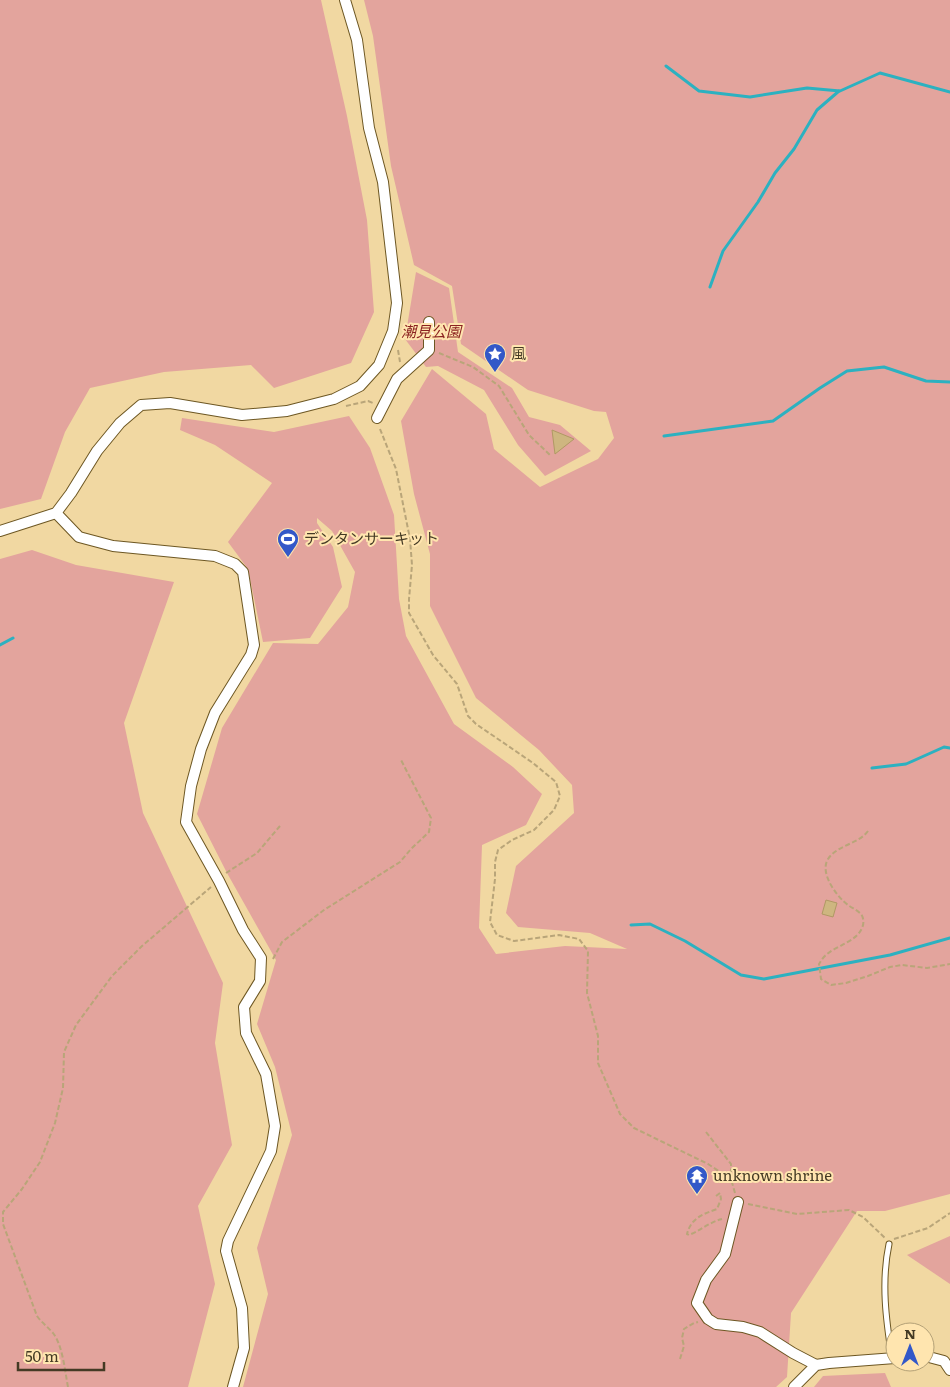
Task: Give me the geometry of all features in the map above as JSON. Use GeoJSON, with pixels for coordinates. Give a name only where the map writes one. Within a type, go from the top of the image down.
{"type":"FeatureCollection","features":[{"type":"Feature","properties":{"kind":"street"},"geometry":{"type":"LineString","coordinates":[[0,531],[56,513],[97,451],[120,423],[141,405],[170,403],[242,415],[287,411],[334,399],[360,386],[379,365],[393,331],[397,303],[383,182],[369,128],[357,40],[345,0]]}},
{"type":"Feature","properties":{"kind":"street"},"geometry":{"type":"LineString","coordinates":[[377,418],[397,379],[429,350],[430,322]]}},
{"type":"Feature","properties":{"kind":"street"},"geometry":{"type":"LineString","coordinates":[[56,513],[79,537],[113,546],[215,556],[235,564],[243,572],[254,645],[251,655],[215,713],[201,749],[191,786],[186,822],[242,930],[261,958],[260,981],[244,1007],[246,1033],[266,1074],[275,1126],[270,1151],[228,1241],[226,1251],[242,1308],[244,1340],[244,1348],[233,1387]]}},
{"type":"Feature","properties":{"kind":"street"},"geometry":{"type":"LineString","coordinates":[[738,1202],[725,1254],[706,1280],[697,1303],[708,1319],[716,1324],[743,1327],[760,1332],[792,1353],[816,1365],[885,1359]]}},
{"type":"Feature","properties":{"kind":"street"},"geometry":{"type":"LineString","coordinates":[[935,1359],[944,1361],[950,1370]]}},
{"type":"Feature","properties":{"kind":"street"},"geometry":{"type":"LineString","coordinates":[[794,1387],[816,1365]]}},
{"type":"Feature","properties":{"kind":"lane"},"geometry":{"type":"LineString","coordinates":[[887,1322],[885,1311],[885,1264],[889,1244]]}},
{"type":"Feature","properties":{"kind":"path"},"geometry":{"type":"LineString","coordinates":[[390,337],[399,352],[400,358],[397,379]]}},
{"type":"Feature","properties":{"kind":"path"},"geometry":{"type":"LineString","coordinates":[[429,350],[473,367],[498,386],[529,435],[550,455]]}},
{"type":"Feature","properties":{"kind":"path"},"geometry":{"type":"LineString","coordinates":[[334,399],[339,405],[348,406],[368,401],[374,404],[382,436],[401,486],[410,538],[412,565],[409,613],[414,623],[434,655],[458,684],[468,716],[476,724],[533,763],[556,782],[560,796],[554,810],[534,830],[512,840],[498,850],[495,862],[490,922],[497,935],[514,941],[559,935],[579,939],[588,951],[587,993],[598,1036],[598,1064],[620,1114],[634,1128],[708,1164],[731,1179]]}},
{"type":"Feature","properties":{"kind":"path"},"geometry":{"type":"LineString","coordinates":[[261,971],[269,964],[282,942],[324,910],[400,862],[410,849],[429,832],[431,818],[402,760]]}},
{"type":"Feature","properties":{"kind":"path"},"geometry":{"type":"LineString","coordinates":[[68,1387],[61,1351],[54,1334],[43,1325],[37,1316],[3,1224],[3,1212],[22,1189],[40,1162],[55,1123],[63,1088],[64,1052],[76,1025],[112,976],[142,946],[188,908],[229,869],[257,853],[280,826]]}},
{"type":"Feature","properties":{"kind":"path"},"geometry":{"type":"LineString","coordinates":[[868,831],[864,836],[839,849],[828,858],[825,866],[826,875],[838,894],[846,904],[861,914],[864,919],[863,927],[858,936],[825,955],[819,964],[822,979],[830,985],[846,983],[890,967],[902,965],[927,968],[950,964]]}},
{"type":"Feature","properties":{"kind":"path"},"geometry":{"type":"LineString","coordinates":[[706,1132],[731,1164],[731,1179],[738,1202],[797,1214],[848,1210],[863,1217],[882,1234],[889,1244],[894,1238],[928,1228],[950,1213]]}},
{"type":"Feature","properties":{"kind":"path"},"geometry":{"type":"LineString","coordinates":[[716,1196],[720,1193],[721,1198],[717,1209],[696,1217],[688,1228],[687,1234],[702,1230],[714,1221],[723,1219],[734,1220]]}},
{"type":"Feature","properties":{"kind":"path"},"geometry":{"type":"LineString","coordinates":[[680,1359],[684,1346],[682,1338],[684,1330],[694,1323],[708,1319]]}},
{"type":"Feature","properties":{"kind":"green space"},"geometry":{"type":"Polygon","coordinates":[[[0,0],[321,0],[347,116],[367,220],[374,312],[351,363],[274,388],[251,365],[164,372],[90,388],[65,432],[41,499],[0,509],[0,0]]]}},
{"type":"Feature","properties":{"kind":"green space"},"geometry":{"type":"Polygon","coordinates":[[[364,0],[950,0],[950,1194],[885,1211],[857,1211],[791,1313],[787,1377],[776,1387],[243,1387],[268,1294],[257,1248],[292,1135],[275,1067],[257,1024],[276,960],[227,873],[197,814],[222,728],[273,643],[318,644],[348,607],[355,572],[332,531],[317,518],[317,523],[333,547],[342,587],[310,638],[263,642],[248,569],[228,542],[272,483],[215,445],[180,430],[182,418],[274,432],[349,416],[370,448],[394,515],[399,599],[406,636],[454,724],[513,767],[542,794],[526,825],[482,845],[479,928],[496,954],[565,946],[627,949],[590,933],[518,927],[506,913],[516,866],[574,813],[572,785],[539,750],[476,698],[430,606],[430,554],[414,494],[401,421],[432,369],[486,414],[494,449],[540,487],[598,459],[614,438],[606,412],[594,411],[528,390],[461,344],[452,286],[414,265],[391,166],[373,36],[364,0]]]}},
{"type":"Feature","properties":{"kind":"green space","name":"潮見公園"},"geometry":{"type":"Polygon","coordinates":[[[416,272],[449,288],[458,352],[512,388],[529,417],[560,425],[591,451],[545,476],[518,445],[484,390],[438,366],[426,367],[405,339],[416,272]]]}},
{"type":"Feature","properties":{"kind":"green space"},"geometry":{"type":"Polygon","coordinates":[[[32,550],[76,565],[174,582],[124,723],[143,813],[223,983],[215,1043],[232,1145],[198,1206],[215,1284],[188,1387],[0,1387],[0,559],[32,550]]]}},
{"type":"Feature","properties":{"kind":"green space"},"geometry":{"type":"Polygon","coordinates":[[[950,1236],[950,1284],[907,1255],[950,1236]]]}},
{"type":"Feature","properties":{"kind":"green space"},"geometry":{"type":"Polygon","coordinates":[[[885,1373],[891,1387],[814,1387],[823,1376],[885,1373]]]}},
{"type":"Feature","properties":{"kind":"building"},"geometry":{"type":"Polygon","coordinates":[[[552,430],[574,439],[555,454],[552,430]]]}},
{"type":"Feature","properties":{"kind":"building"},"geometry":{"type":"Polygon","coordinates":[[[826,900],[837,903],[833,917],[822,914],[826,900]]]}},
{"type":"Feature","properties":{"kind":"waterway"},"geometry":{"type":"LineString","coordinates":[[666,66],[699,91],[750,97],[807,88],[840,91],[880,73],[950,92]]}},
{"type":"Feature","properties":{"kind":"waterway"},"geometry":{"type":"LineString","coordinates":[[710,287],[723,251],[758,202],[775,173],[794,149],[817,110],[839,91]]}},
{"type":"Feature","properties":{"kind":"waterway"},"geometry":{"type":"LineString","coordinates":[[664,436],[773,421],[847,371],[884,367],[926,381],[950,382]]}},
{"type":"Feature","properties":{"kind":"waterway"},"geometry":{"type":"LineString","coordinates":[[0,645],[13,638]]}},
{"type":"Feature","properties":{"kind":"waterway"},"geometry":{"type":"LineString","coordinates":[[872,768],[906,764],[944,747],[950,748]]}},
{"type":"Feature","properties":{"kind":"waterway"},"geometry":{"type":"LineString","coordinates":[[631,925],[650,924],[685,941],[741,975],[764,979],[890,955],[950,938]]}},
{"type":"Feature","properties":{"kind":"place","name":"風"},"geometry":{"type":"Point","coordinates":[495,373]}},
{"type":"Feature","properties":{"kind":"place","name":"デンタンサーキット"},"geometry":{"type":"Point","coordinates":[288,558]}},
{"type":"Feature","properties":{"kind":"place","name":"unknown shrine"},"geometry":{"type":"Point","coordinates":[697,1195]}}]}
